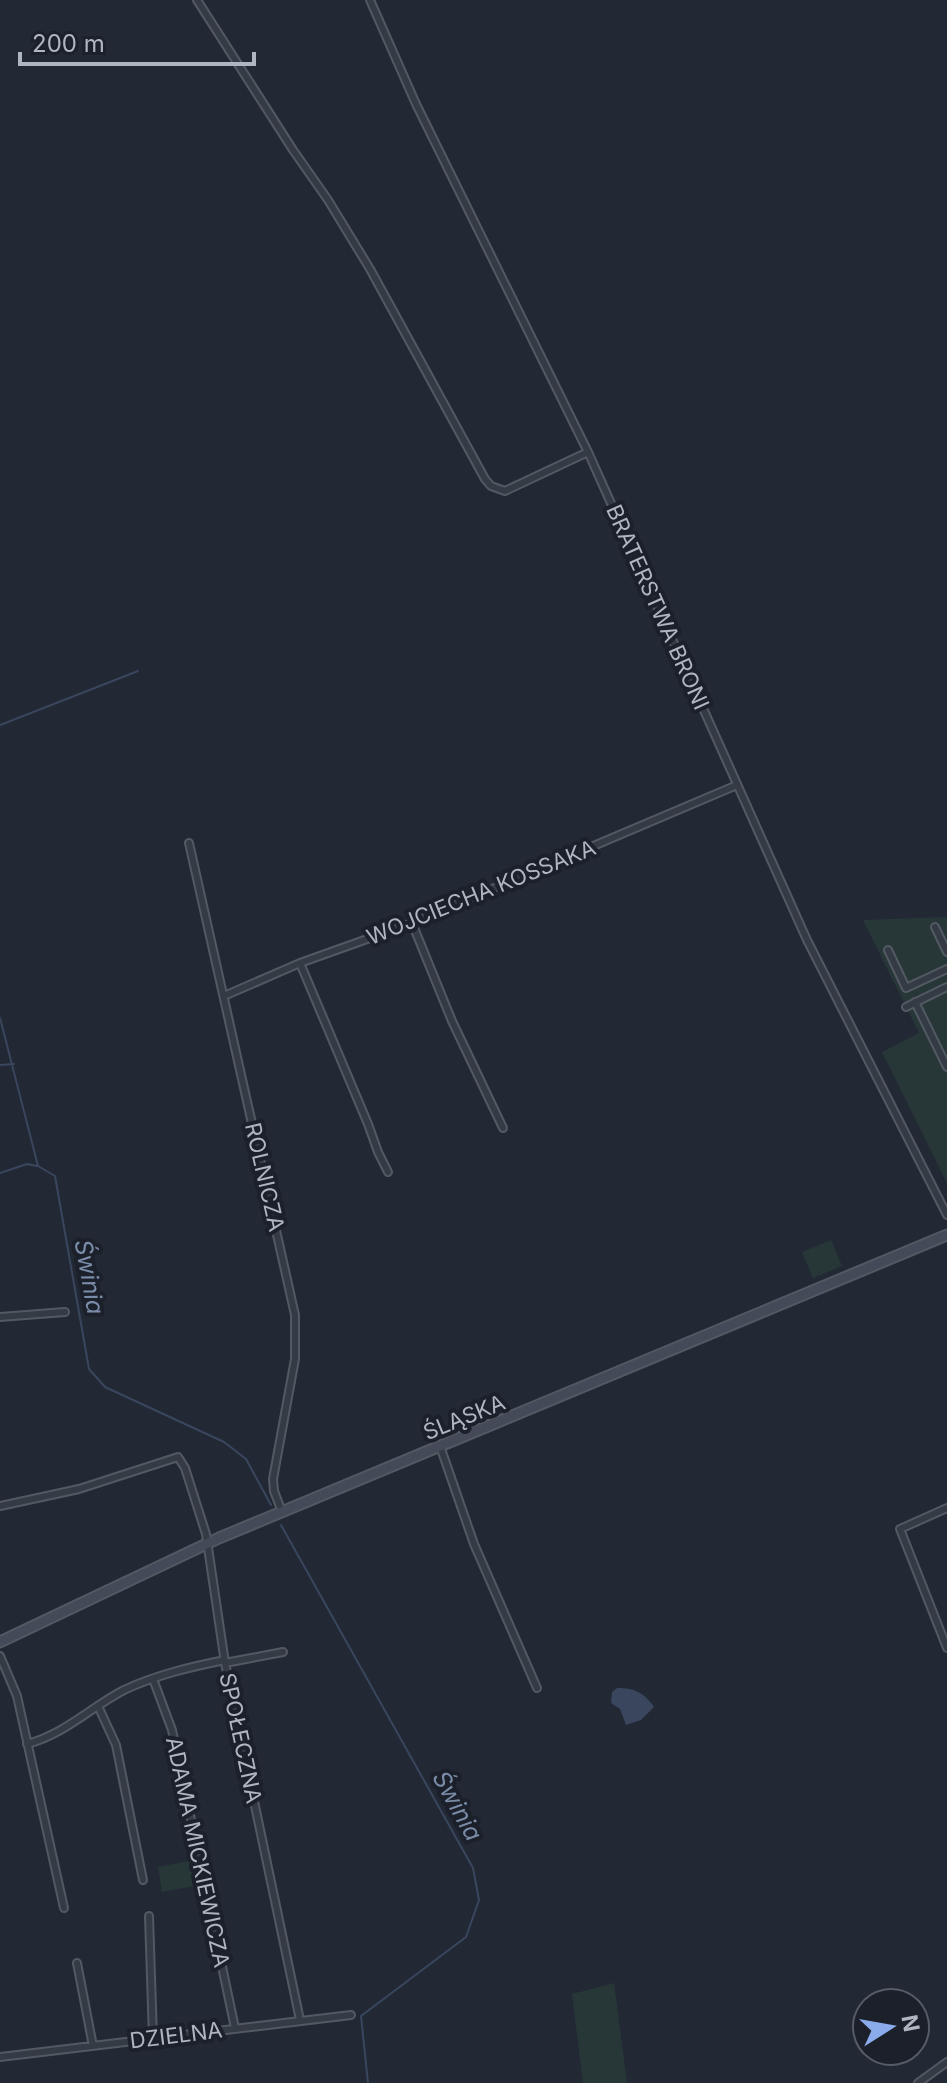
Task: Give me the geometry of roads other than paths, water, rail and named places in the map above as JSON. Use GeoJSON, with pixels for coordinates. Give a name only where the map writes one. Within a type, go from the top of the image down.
{"type":"FeatureCollection","features":[{"type":"Feature","properties":{"kind":"street"},"geometry":{"type":"LineString","coordinates":[[197,0],[370,269],[491,486],[505,491],[588,452]]}},
{"type":"Feature","properties":{"kind":"street","name":"BRATERSTWA BRONI"},"geometry":{"type":"LineString","coordinates":[[370,0],[416,104],[588,452],[807,940],[947,1215]]}},
{"type":"Feature","properties":{"kind":"street","name":"WOJCIECHA KOSSAKA"},"geometry":{"type":"LineString","coordinates":[[224,996],[300,963],[412,923],[737,785]]}},
{"type":"Feature","properties":{"kind":"street","name":"ROLNICZA"},"geometry":{"type":"LineString","coordinates":[[189,843],[296,1326],[294,1369],[273,1479],[282,1512]]}},
{"type":"Feature","properties":{"kind":"street"},"geometry":{"type":"LineString","coordinates":[[412,923],[452,1021],[503,1128]]}},
{"type":"Feature","properties":{"kind":"street"},"geometry":{"type":"LineString","coordinates":[[935,927],[947,952]]}},
{"type":"Feature","properties":{"kind":"street"},"geometry":{"type":"LineString","coordinates":[[888,950],[911,1004],[947,1067]]}},
{"type":"Feature","properties":{"kind":"street"},"geometry":{"type":"LineString","coordinates":[[300,963],[388,1172]]}},
{"type":"Feature","properties":{"kind":"street"},"geometry":{"type":"LineString","coordinates":[[906,988],[947,969]]}},
{"type":"Feature","properties":{"kind":"street"},"geometry":{"type":"LineString","coordinates":[[911,1004],[947,987]]}},
{"type":"Feature","properties":{"kind":"street","name":"ŚLĄSKA"},"geometry":{"type":"LineString","coordinates":[[0,1642],[208,1543],[947,1235]]}},
{"type":"Feature","properties":{"kind":"street"},"geometry":{"type":"LineString","coordinates":[[0,1317],[65,1312]]}},
{"type":"Feature","properties":{"kind":"street"},"geometry":{"type":"LineString","coordinates":[[440,1446],[474,1544],[537,1688]]}},
{"type":"Feature","properties":{"kind":"street","name":"SPOŁECZNA"},"geometry":{"type":"LineString","coordinates":[[0,1506],[79,1489],[178,1457],[185,1468],[208,1543],[225,1662],[300,2020]]}},
{"type":"Feature","properties":{"kind":"street"},"geometry":{"type":"LineString","coordinates":[[947,1508],[900,1529],[947,1648]]}},
{"type":"Feature","properties":{"kind":"street"},"geometry":{"type":"LineString","coordinates":[[27,1744],[46,1739],[124,1691],[171,1671],[283,1652]]}},
{"type":"Feature","properties":{"kind":"street"},"geometry":{"type":"LineString","coordinates":[[0,1656],[15,1691],[64,1908]]}},
{"type":"Feature","properties":{"kind":"street","name":"ADAMA MICKIEWICZA"},"geometry":{"type":"LineString","coordinates":[[153,1679],[172,1730],[235,2028]]}},
{"type":"Feature","properties":{"kind":"street"},"geometry":{"type":"LineString","coordinates":[[98,1706],[116,1745],[143,1880]]}},
{"type":"Feature","properties":{"kind":"street"},"geometry":{"type":"LineString","coordinates":[[149,1916],[153,2038]]}},
{"type":"Feature","properties":{"kind":"street"},"geometry":{"type":"LineString","coordinates":[[77,1963],[93,2046]]}},
{"type":"Feature","properties":{"kind":"street","name":"DZIELNA"},"geometry":{"type":"LineString","coordinates":[[0,2057],[351,2015]]}},
{"type":"Feature","properties":{"kind":"street"},"geometry":{"type":"LineString","coordinates":[[918,2083],[947,2062]]}},
{"type":"Feature","properties":{"kind":"water"},"geometry":{"type":"Polygon","coordinates":[[[617,1688],[638,1692],[654,1707],[641,1720],[626,1725],[620,1709],[611,1703],[612,1692],[617,1688]]]}},
{"type":"Feature","properties":{"kind":"waterway"},"geometry":{"type":"LineString","coordinates":[[0,725],[138,671]]}},
{"type":"Feature","properties":{"kind":"waterway","name":"Świnia"},"geometry":{"type":"LineString","coordinates":[[0,1018],[38,1166],[55,1176],[89,1369],[105,1387],[224,1442],[246,1459],[271,1505]]}},
{"type":"Feature","properties":{"kind":"waterway"},"geometry":{"type":"LineString","coordinates":[[0,1065],[14,1064]]}},
{"type":"Feature","properties":{"kind":"waterway"},"geometry":{"type":"LineString","coordinates":[[0,1173],[27,1164],[37,1166]]}},
{"type":"Feature","properties":{"kind":"waterway","name":"Świnia"},"geometry":{"type":"LineString","coordinates":[[281,1525],[473,1868],[479,1900],[466,1937],[361,2016],[368,2083]]}}]}
